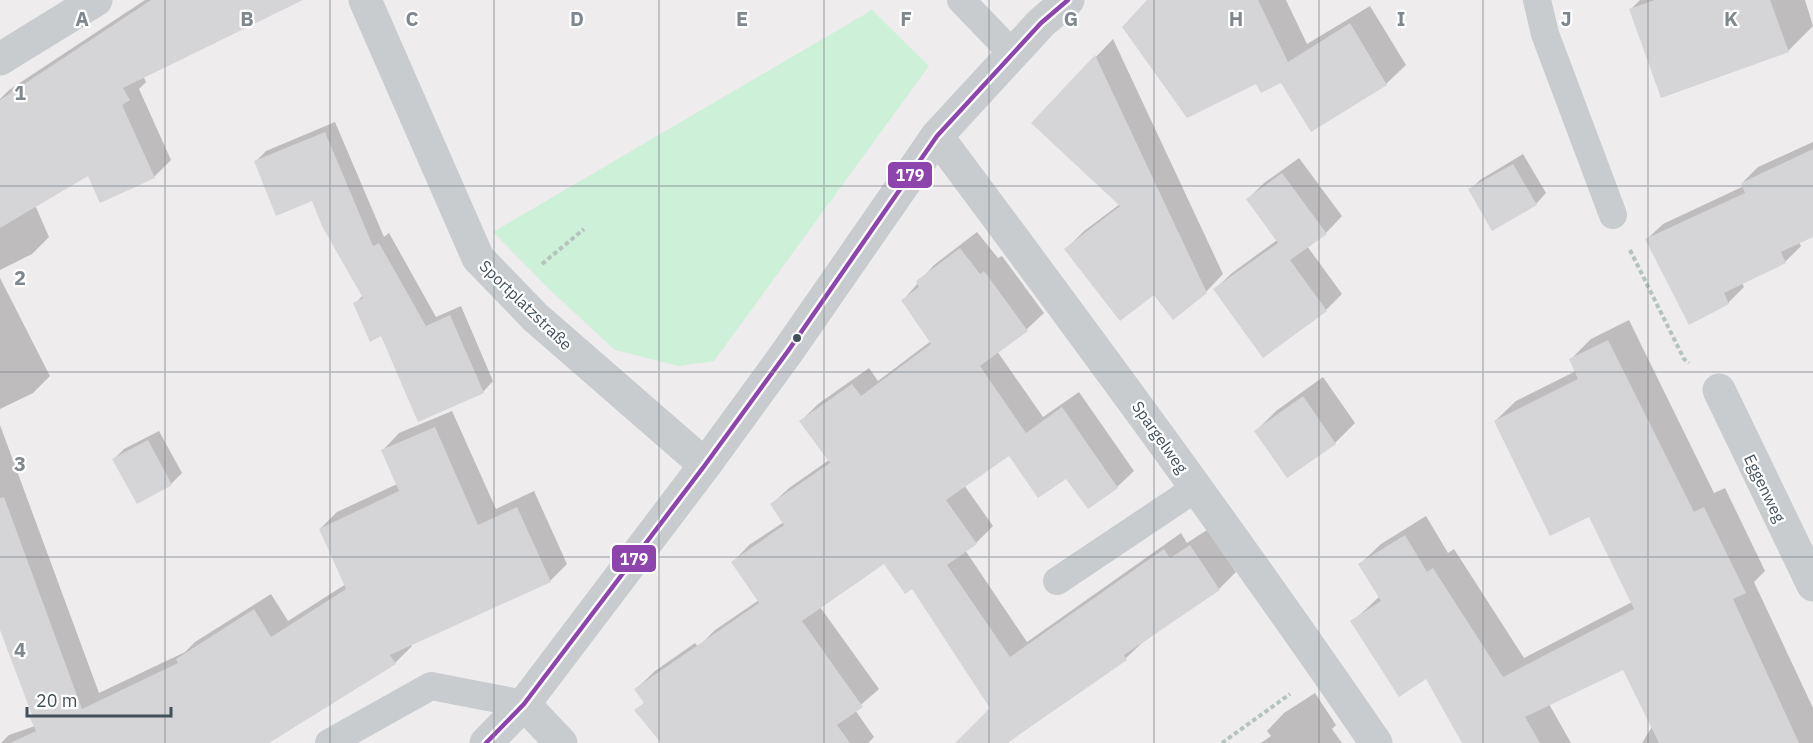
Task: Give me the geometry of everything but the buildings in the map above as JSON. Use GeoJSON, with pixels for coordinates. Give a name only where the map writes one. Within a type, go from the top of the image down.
{"type":"FeatureCollection","features":[{"type":"Feature","properties":{"kind":"street"},"geometry":{"type":"LineString","coordinates":[[0,59],[96,0]]}},
{"type":"Feature","properties":{"kind":"street","name":"Sportplatzstraße"},"geometry":{"type":"LineString","coordinates":[[365,0],[478,258],[535,317],[705,465]]}},
{"type":"Feature","properties":{"kind":"street"},"geometry":{"type":"LineString","coordinates":[[486,743],[524,704],[705,465],[795,341],[937,136],[1041,23],[1068,0]]}},
{"type":"Feature","properties":{"kind":"street","name":"Spargelweg"},"geometry":{"type":"LineString","coordinates":[[937,136],[1124,388],[1325,668],[1376,743]]}},
{"type":"Feature","properties":{"kind":"street","name":"Eggenweg"},"geometry":{"type":"LineString","coordinates":[[1719,390],[1813,585]]}},
{"type":"Feature","properties":{"kind":"street"},"geometry":{"type":"LineString","coordinates":[[524,704],[561,743]]}},
{"type":"Feature","properties":{"kind":"lane"},"geometry":{"type":"LineString","coordinates":[[961,0],[1013,54]]}},
{"type":"Feature","properties":{"kind":"lane"},"geometry":{"type":"LineString","coordinates":[[1537,0],[1545,34],[1613,214]]}},
{"type":"Feature","properties":{"kind":"lane"},"geometry":{"type":"LineString","coordinates":[[1057,581],[1196,488]]}},
{"type":"Feature","properties":{"kind":"lane"},"geometry":{"type":"LineString","coordinates":[[329,743],[431,686],[524,704]]}},
{"type":"Feature","properties":{"kind":"path"},"geometry":{"type":"LineString","coordinates":[[1613,214],[1684,359],[1719,390]]}},
{"type":"Feature","properties":{"kind":"path"},"geometry":{"type":"LineString","coordinates":[[508,291],[584,229]]}},
{"type":"Feature","properties":{"kind":"path"},"geometry":{"type":"LineString","coordinates":[[1222,743],[1325,668]]}},
{"type":"Feature","properties":{"kind":"green space"},"geometry":{"type":"Polygon","coordinates":[[[872,10],[929,66],[714,361],[678,366],[615,350],[548,288],[493,232],[872,10]]]}},
{"type":"Feature","properties":{"kind":"transit line","name":"179"},"geometry":{"type":"LineString","coordinates":[[486,743],[524,704],[705,465],[788,351],[937,136],[1041,23],[1068,0]]}}]}
